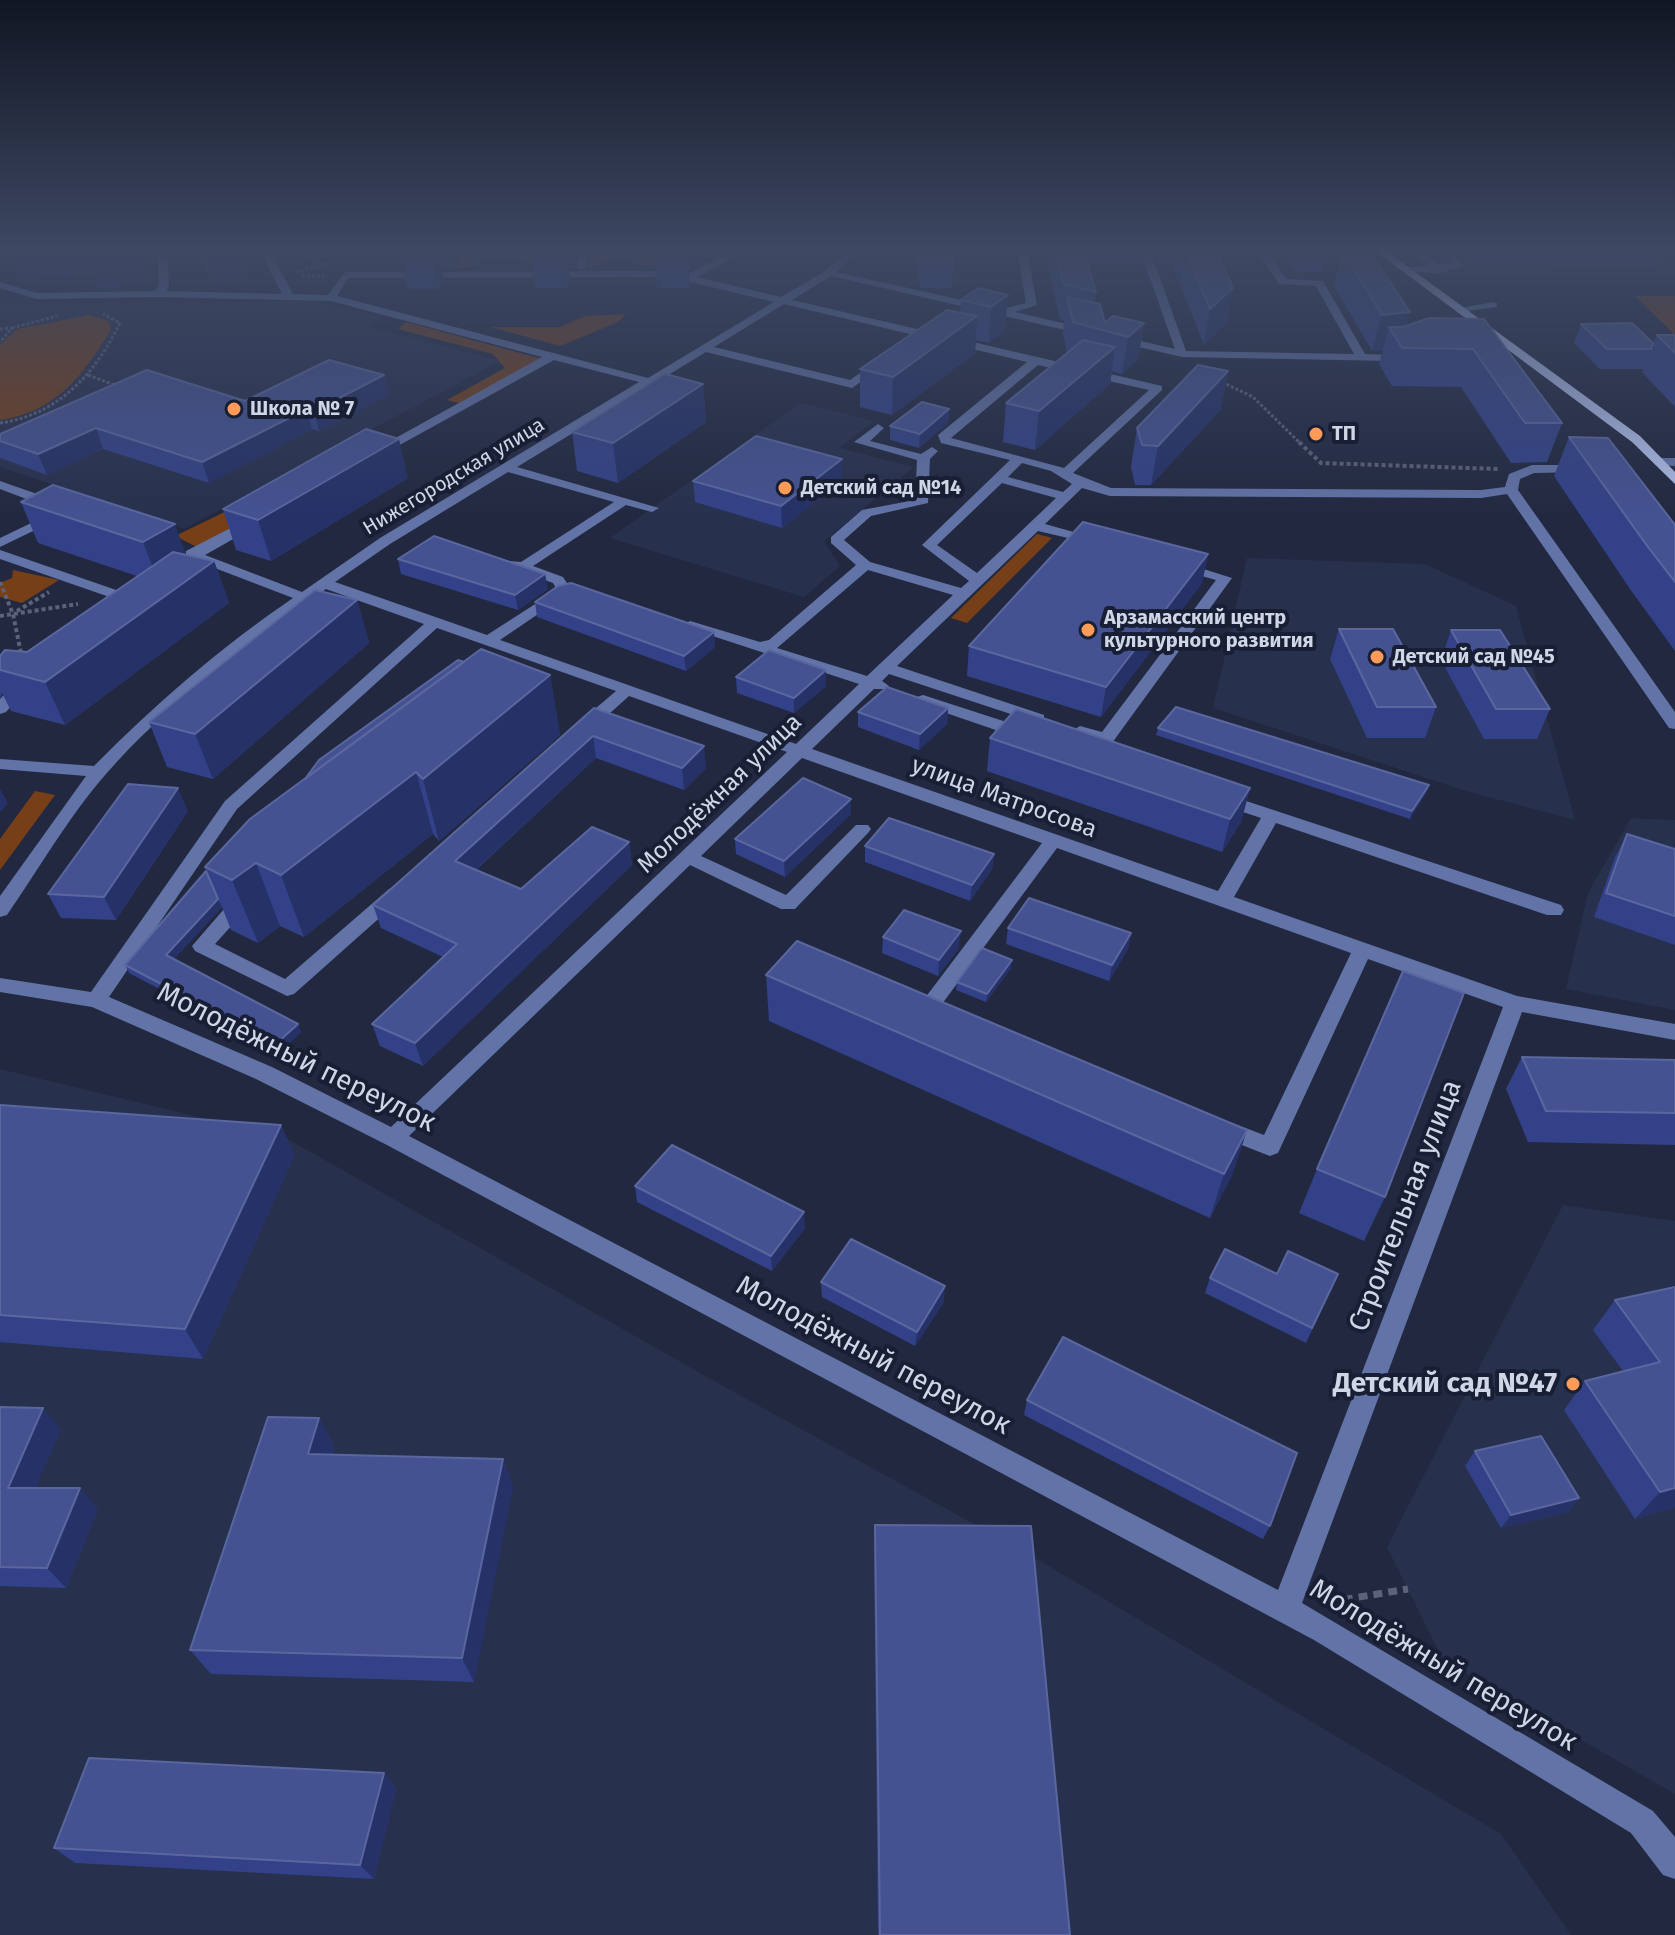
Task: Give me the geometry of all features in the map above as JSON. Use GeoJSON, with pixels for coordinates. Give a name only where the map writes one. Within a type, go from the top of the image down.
{"type":"FeatureCollection","features":[{"type":"Feature","properties":{"kind":"main road"},"geometry":{"type":"LineString","coordinates":[[1505,342],[1636,439],[1675,480]]}},
{"type":"Feature","properties":{"kind":"street"},"geometry":{"type":"LineString","coordinates":[[496,340],[651,382]]}},
{"type":"Feature","properties":{"kind":"street","name":"Нижегородская улица"},"geometry":{"type":"LineString","coordinates":[[0,910],[98,772],[138,731],[259,628],[406,528],[720,340]]}},
{"type":"Feature","properties":{"kind":"street"},"geometry":{"type":"LineString","coordinates":[[910,343],[914,340]]}},
{"type":"Feature","properties":{"kind":"street"},"geometry":{"type":"LineString","coordinates":[[945,340],[1158,388],[1066,473]]}},
{"type":"Feature","properties":{"kind":"street"},"geometry":{"type":"LineString","coordinates":[[1121,340],[1182,354],[1392,358],[1424,348]]}},
{"type":"Feature","properties":{"kind":"street"},"geometry":{"type":"LineString","coordinates":[[1177,340],[1182,354]]}},
{"type":"Feature","properties":{"kind":"street"},"geometry":{"type":"LineString","coordinates":[[1352,340],[1361,357]]}},
{"type":"Feature","properties":{"kind":"street"},"geometry":{"type":"LineString","coordinates":[[1481,343],[1505,342]]}},
{"type":"Feature","properties":{"kind":"street"},"geometry":{"type":"LineString","coordinates":[[706,349],[852,384],[899,351]]}},
{"type":"Feature","properties":{"kind":"street"},"geometry":{"type":"LineString","coordinates":[[360,463],[554,355]]}},
{"type":"Feature","properties":{"kind":"street"},"geometry":{"type":"LineString","coordinates":[[945,440],[944,435],[1036,361]]}},
{"type":"Feature","properties":{"kind":"street"},"geometry":{"type":"LineString","coordinates":[[878,428],[860,442],[924,458]]}},
{"type":"Feature","properties":{"kind":"street"},"geometry":{"type":"LineString","coordinates":[[945,440],[924,458],[921,503],[867,513],[836,540],[865,565],[972,587]]}},
{"type":"Feature","properties":{"kind":"street"},"geometry":{"type":"LineString","coordinates":[[945,440],[1066,473],[1080,483],[1110,492],[1481,494],[1511,490]]}},
{"type":"Feature","properties":{"kind":"street"},"geometry":{"type":"LineString","coordinates":[[972,587],[929,545],[1019,459]]}},
{"type":"Feature","properties":{"kind":"street"},"geometry":{"type":"LineString","coordinates":[[1660,462],[1675,462]]}},
{"type":"Feature","properties":{"kind":"street"},"geometry":{"type":"LineString","coordinates":[[507,468],[652,508]]}},
{"type":"Feature","properties":{"kind":"street"},"geometry":{"type":"LineString","coordinates":[[1593,468],[1532,469],[1514,477],[1511,490],[1675,724]]}},
{"type":"Feature","properties":{"kind":"street"},"geometry":{"type":"LineString","coordinates":[[999,478],[1066,497]]}},
{"type":"Feature","properties":{"kind":"street","name":"Молодёжная улица"},"geometry":{"type":"LineString","coordinates":[[393,1138],[1080,483]]}},
{"type":"Feature","properties":{"kind":"street"},"geometry":{"type":"LineString","coordinates":[[0,485],[70,511],[0,543]]}},
{"type":"Feature","properties":{"kind":"street"},"geometry":{"type":"LineString","coordinates":[[522,567],[625,500]]}},
{"type":"Feature","properties":{"kind":"street"},"geometry":{"type":"LineString","coordinates":[[263,516],[187,552],[303,597]]}},
{"type":"Feature","properties":{"kind":"street"},"geometry":{"type":"LineString","coordinates":[[1035,526],[1108,546]]}},
{"type":"Feature","properties":{"kind":"street"},"geometry":{"type":"LineString","coordinates":[[406,528],[432,537]]}},
{"type":"Feature","properties":{"kind":"street"},"geometry":{"type":"LineString","coordinates":[[0,554],[70,579],[124,603]]}},
{"type":"Feature","properties":{"kind":"street"},"geometry":{"type":"LineString","coordinates":[[490,640],[570,591],[558,580],[496,558]]}},
{"type":"Feature","properties":{"kind":"street"},"geometry":{"type":"LineString","coordinates":[[886,668],[1106,739],[1225,578],[1167,562]]}},
{"type":"Feature","properties":{"kind":"street"},"geometry":{"type":"LineString","coordinates":[[759,647],[774,644],[865,565]]}},
{"type":"Feature","properties":{"kind":"street"},"geometry":{"type":"LineString","coordinates":[[223,581],[252,577]]}},
{"type":"Feature","properties":{"kind":"street","name":"улица Матросова"},"geometry":{"type":"LineString","coordinates":[[324,583],[1221,902],[1515,1003],[1675,1032]]}},
{"type":"Feature","properties":{"kind":"street"},"geometry":{"type":"LineString","coordinates":[[96,1000],[231,805],[436,621]]}},
{"type":"Feature","properties":{"kind":"street"},"geometry":{"type":"LineString","coordinates":[[674,621],[1036,738]]}},
{"type":"Feature","properties":{"kind":"street"},"geometry":{"type":"LineString","coordinates":[[519,677],[543,659]]}},
{"type":"Feature","properties":{"kind":"street"},"geometry":{"type":"LineString","coordinates":[[0,678],[32,675]]}},
{"type":"Feature","properties":{"kind":"street"},"geometry":{"type":"LineString","coordinates":[[0,709],[32,675]]}},
{"type":"Feature","properties":{"kind":"street"},"geometry":{"type":"LineString","coordinates":[[569,741],[628,689]]}},
{"type":"Feature","properties":{"kind":"street"},"geometry":{"type":"LineString","coordinates":[[0,764],[98,772]]}},
{"type":"Feature","properties":{"kind":"street"},"geometry":{"type":"LineString","coordinates":[[1198,791],[1554,910]]}},
{"type":"Feature","properties":{"kind":"street"},"geometry":{"type":"LineString","coordinates":[[1221,902],[1271,816]]}},
{"type":"Feature","properties":{"kind":"street"},"geometry":{"type":"LineString","coordinates":[[688,857],[788,904],[862,829]]}},
{"type":"Feature","properties":{"kind":"street"},"geometry":{"type":"LineString","coordinates":[[957,1019],[929,1007],[1053,841]]}},
{"type":"Feature","properties":{"kind":"street"},"geometry":{"type":"LineString","coordinates":[[255,887],[202,946],[287,989],[416,875]]}},
{"type":"Feature","properties":{"kind":"street"},"geometry":{"type":"LineString","coordinates":[[1199,1118],[1270,1147],[1362,950]]}},
{"type":"Feature","properties":{"kind":"street","name":"Молодёжный переулок"},"geometry":{"type":"LineString","coordinates":[[0,985],[96,1000],[264,1073],[393,1138],[1285,1609],[1642,1822],[1675,1863]]}},
{"type":"Feature","properties":{"kind":"street","name":"Строительная улица"},"geometry":{"type":"LineString","coordinates":[[1285,1609],[1515,1003]]}},
{"type":"Feature","properties":{"kind":"path"},"geometry":{"type":"LineString","coordinates":[[0,423],[56,404],[88,375],[109,340]]}},
{"type":"Feature","properties":{"kind":"path"},"geometry":{"type":"LineString","coordinates":[[1182,354],[1202,371],[1253,397],[1321,463],[1532,469]]}},
{"type":"Feature","properties":{"kind":"path"},"geometry":{"type":"LineString","coordinates":[[88,375],[122,387]]}},
{"type":"Feature","properties":{"kind":"path"},"geometry":{"type":"LineString","coordinates":[[13,614],[70,579]]}},
{"type":"Feature","properties":{"kind":"path"},"geometry":{"type":"LineString","coordinates":[[0,582],[32,675]]}},
{"type":"Feature","properties":{"kind":"path"},"geometry":{"type":"LineString","coordinates":[[0,616],[124,603]]}},
{"type":"Feature","properties":{"kind":"path"},"geometry":{"type":"LineString","coordinates":[[1285,1609],[1408,1589]]}},
{"type":"Feature","properties":{"kind":"shaded area","name":"Школа № 7"},"geometry":{"type":"Polygon","coordinates":[[[0,340],[419,340],[500,361],[184,529],[0,467],[0,340]]]}},
{"type":"Feature","properties":{"kind":"shaded area"},"geometry":{"type":"Polygon","coordinates":[[[5,340],[104,340],[78,376],[52,400],[20,416],[0,420],[0,345],[5,340]]]}},
{"type":"Feature","properties":{"kind":"shaded area"},"geometry":{"type":"Polygon","coordinates":[[[441,340],[473,340],[542,359],[459,403],[447,400],[505,368],[493,354],[441,340]]]}},
{"type":"Feature","properties":{"kind":"shaded area"},"geometry":{"type":"Polygon","coordinates":[[[539,340],[574,340],[560,346],[539,340]]]}},
{"type":"Feature","properties":{"kind":"shaded area","name":"Детский сад №14"},"geometry":{"type":"Polygon","coordinates":[[[801,403],[874,421],[839,448],[914,467],[824,541],[840,566],[804,597],[610,538],[801,403]]]}},
{"type":"Feature","properties":{"kind":"shaded area"},"geometry":{"type":"Polygon","coordinates":[[[237,506],[266,510],[197,547],[175,536],[237,506]]]}},
{"type":"Feature","properties":{"kind":"shaded area"},"geometry":{"type":"Polygon","coordinates":[[[1037,534],[1052,538],[967,623],[951,618],[1037,534]]]}},
{"type":"Feature","properties":{"kind":"shaded area","name":"Детский сад №45"},"geometry":{"type":"Polygon","coordinates":[[[1247,558],[1425,564],[1516,606],[1575,820],[1466,791],[1213,708],[1247,558]]]}},
{"type":"Feature","properties":{"kind":"shaded area"},"geometry":{"type":"Polygon","coordinates":[[[13,570],[59,580],[22,603],[0,597],[0,583],[12,578],[13,570]]]}},
{"type":"Feature","properties":{"kind":"shaded area"},"geometry":{"type":"Polygon","coordinates":[[[35,791],[55,795],[0,870],[0,839],[35,791]]]}},
{"type":"Feature","properties":{"kind":"shaded area"},"geometry":{"type":"Polygon","coordinates":[[[1631,818],[1675,820],[1675,1010],[1566,989],[1588,893],[1631,818]]]}},
{"type":"Feature","properties":{"kind":"shaded area"},"geometry":{"type":"Polygon","coordinates":[[[0,1069],[286,1138],[732,1391],[1025,1552],[1501,1834],[1571,1935],[0,1935],[0,1069]]]}},
{"type":"Feature","properties":{"kind":"shaded area","name":"Детский сад №47"},"geometry":{"type":"Polygon","coordinates":[[[1563,1205],[1675,1221],[1675,1794],[1443,1660],[1387,1547],[1563,1205]]]}},
{"type":"Feature","properties":{"kind":"building"},"geometry":{"type":"Polygon","coordinates":[[[902,340],[944,340],[893,377],[860,369],[902,340]]]}},
{"type":"Feature","properties":{"kind":"building"},"geometry":{"type":"Polygon","coordinates":[[[1083,340],[1115,347],[1039,411],[1006,403],[1083,340]]]}},
{"type":"Feature","properties":{"kind":"building"},"geometry":{"type":"Polygon","coordinates":[[[1397,340],[1500,340],[1562,423],[1525,423],[1473,349],[1402,348],[1397,340]]]}},
{"type":"Feature","properties":{"kind":"building"},"geometry":{"type":"Polygon","coordinates":[[[1598,340],[1650,340],[1653,343],[1651,349],[1607,349],[1598,340]]]}},
{"type":"Feature","properties":{"kind":"building"},"geometry":{"type":"Polygon","coordinates":[[[1662,340],[1675,340],[1675,353],[1662,340]]]}},
{"type":"Feature","properties":{"kind":"building"},"geometry":{"type":"Polygon","coordinates":[[[329,360],[384,375],[314,411],[307,409],[202,462],[96,428],[38,454],[0,441],[0,434],[147,370],[245,401],[329,360]]]}},
{"type":"Feature","properties":{"kind":"building"},"geometry":{"type":"Polygon","coordinates":[[[1198,365],[1228,371],[1158,446],[1142,445],[1137,428],[1198,365]]]}},
{"type":"Feature","properties":{"kind":"building"},"geometry":{"type":"Polygon","coordinates":[[[665,374],[703,384],[613,443],[572,432],[665,374]]]}},
{"type":"Feature","properties":{"kind":"building"},"geometry":{"type":"Polygon","coordinates":[[[922,402],[949,409],[920,434],[890,426],[922,402]]]}},
{"type":"Feature","properties":{"kind":"building"},"geometry":{"type":"Polygon","coordinates":[[[366,429],[399,439],[258,520],[223,509],[366,429]]]}},
{"type":"Feature","properties":{"kind":"building"},"geometry":{"type":"Polygon","coordinates":[[[756,436],[842,459],[781,506],[693,481],[756,436]]]}},
{"type":"Feature","properties":{"kind":"building"},"geometry":{"type":"Polygon","coordinates":[[[1569,437],[1608,438],[1675,525],[1675,582],[1648,547],[1569,437]]]}},
{"type":"Feature","properties":{"kind":"building"},"geometry":{"type":"Polygon","coordinates":[[[53,485],[175,524],[143,542],[21,502],[53,485]]]}},
{"type":"Feature","properties":{"kind":"building","name":"Арзамасский центр культурного развития"},"geometry":{"type":"Polygon","coordinates":[[[1083,522],[1208,554],[1106,687],[969,646],[1083,522]]]}},
{"type":"Feature","properties":{"kind":"building"},"geometry":{"type":"Polygon","coordinates":[[[434,536],[545,574],[515,595],[398,559],[434,536]]]}},
{"type":"Feature","properties":{"kind":"building"},"geometry":{"type":"Polygon","coordinates":[[[173,552],[214,561],[45,682],[0,670],[0,656],[5,650],[27,652],[173,552]]]}},
{"type":"Feature","properties":{"kind":"building"},"geometry":{"type":"Polygon","coordinates":[[[571,583],[714,632],[684,656],[535,602],[558,586],[571,583]]]}},
{"type":"Feature","properties":{"kind":"building"},"geometry":{"type":"Polygon","coordinates":[[[315,590],[357,600],[195,734],[149,722],[315,590]]]}},
{"type":"Feature","properties":{"kind":"building"},"geometry":{"type":"Polygon","coordinates":[[[1339,629],[1393,629],[1436,707],[1377,707],[1339,629]]]}},
{"type":"Feature","properties":{"kind":"building"},"geometry":{"type":"Polygon","coordinates":[[[1451,630],[1500,630],[1550,709],[1496,709],[1451,630]]]}},
{"type":"Feature","properties":{"kind":"building"},"geometry":{"type":"Polygon","coordinates":[[[481,649],[550,675],[423,779],[416,772],[281,875],[256,863],[232,880],[205,867],[250,819],[481,649]]]}},
{"type":"Feature","properties":{"kind":"building"},"geometry":{"type":"Polygon","coordinates":[[[769,650],[826,670],[794,698],[736,677],[769,650]]]}},
{"type":"Feature","properties":{"kind":"building"},"geometry":{"type":"Polygon","coordinates":[[[458,660],[464,662],[305,779],[319,760],[458,660]]]}},
{"type":"Feature","properties":{"kind":"building"},"geometry":{"type":"Polygon","coordinates":[[[887,687],[948,708],[920,734],[858,712],[887,687]]]}},
{"type":"Feature","properties":{"kind":"building"},"geometry":{"type":"Polygon","coordinates":[[[1176,707],[1429,785],[1412,811],[1158,728],[1176,707]]]}},
{"type":"Feature","properties":{"kind":"building"},"geometry":{"type":"Polygon","coordinates":[[[594,708],[704,746],[682,768],[593,736],[455,861],[521,889],[592,827],[629,842],[415,1043],[372,1024],[457,944],[373,905],[594,708]]]}},
{"type":"Feature","properties":{"kind":"building"},"geometry":{"type":"Polygon","coordinates":[[[1016,709],[1250,788],[1230,819],[990,738],[1016,709]]]}},
{"type":"Feature","properties":{"kind":"building"},"geometry":{"type":"Polygon","coordinates":[[[803,778],[851,799],[784,861],[735,839],[803,778]]]}},
{"type":"Feature","properties":{"kind":"building"},"geometry":{"type":"Polygon","coordinates":[[[128,784],[178,788],[104,897],[48,894],[128,784]]]}},
{"type":"Feature","properties":{"kind":"building"},"geometry":{"type":"Polygon","coordinates":[[[889,818],[994,854],[972,885],[865,846],[889,818]]]}},
{"type":"Feature","properties":{"kind":"building"},"geometry":{"type":"Polygon","coordinates":[[[1627,834],[1675,849],[1675,916],[1606,893],[1627,834]]]}},
{"type":"Feature","properties":{"kind":"building"},"geometry":{"type":"Polygon","coordinates":[[[206,871],[218,899],[166,955],[298,1024],[276,1044],[125,965],[206,871]]]}},
{"type":"Feature","properties":{"kind":"building"},"geometry":{"type":"Polygon","coordinates":[[[1029,898],[1131,933],[1112,965],[1008,928],[1029,898]]]}},
{"type":"Feature","properties":{"kind":"building"},"geometry":{"type":"Polygon","coordinates":[[[904,910],[961,931],[939,960],[883,937],[904,910]]]}},
{"type":"Feature","properties":{"kind":"building"},"geometry":{"type":"Polygon","coordinates":[[[797,941],[1247,1130],[1224,1174],[766,975],[797,941]]]}},
{"type":"Feature","properties":{"kind":"building"},"geometry":{"type":"Polygon","coordinates":[[[982,948],[1012,960],[987,994],[957,982],[982,948]]]}},
{"type":"Feature","properties":{"kind":"building"},"geometry":{"type":"Polygon","coordinates":[[[1403,971],[1464,993],[1385,1197],[1317,1169],[1403,971]]]}},
{"type":"Feature","properties":{"kind":"building"},"geometry":{"type":"Polygon","coordinates":[[[1522,1057],[1675,1060],[1675,1113],[1546,1111],[1522,1057]]]}},
{"type":"Feature","properties":{"kind":"building"},"geometry":{"type":"Polygon","coordinates":[[[0,1105],[281,1125],[185,1329],[0,1315],[0,1105]]]}},
{"type":"Feature","properties":{"kind":"building"},"geometry":{"type":"Polygon","coordinates":[[[672,1145],[804,1212],[771,1256],[635,1186],[672,1145]]]}},
{"type":"Feature","properties":{"kind":"building"},"geometry":{"type":"Polygon","coordinates":[[[851,1239],[945,1286],[917,1332],[821,1282],[851,1239]]]}},
{"type":"Feature","properties":{"kind":"building"},"geometry":{"type":"Polygon","coordinates":[[[1225,1249],[1277,1274],[1288,1251],[1338,1274],[1312,1328],[1210,1278],[1225,1249]]]}},
{"type":"Feature","properties":{"kind":"building"},"geometry":{"type":"Polygon","coordinates":[[[1675,1287],[1675,1488],[1660,1492],[1585,1381],[1660,1362],[1615,1300],[1675,1287]]]}},
{"type":"Feature","properties":{"kind":"building"},"geometry":{"type":"Polygon","coordinates":[[[1063,1337],[1297,1453],[1270,1526],[1027,1400],[1063,1337]]]}},
{"type":"Feature","properties":{"kind":"building"},"geometry":{"type":"Polygon","coordinates":[[[0,1407],[43,1408],[8,1488],[80,1488],[47,1568],[0,1567],[0,1407]]]}},
{"type":"Feature","properties":{"kind":"building"},"geometry":{"type":"Polygon","coordinates":[[[268,1417],[319,1418],[308,1454],[503,1459],[462,1658],[190,1650],[268,1417]]]}},
{"type":"Feature","properties":{"kind":"building"},"geometry":{"type":"Polygon","coordinates":[[[1541,1436],[1579,1498],[1511,1515],[1475,1451],[1541,1436]]]}},
{"type":"Feature","properties":{"kind":"building"},"geometry":{"type":"Polygon","coordinates":[[[875,1525],[1031,1526],[1070,1935],[880,1935],[875,1525]]]}},
{"type":"Feature","properties":{"kind":"building"},"geometry":{"type":"Polygon","coordinates":[[[89,1758],[384,1773],[360,1865],[54,1848],[89,1758]]]}},
{"type":"Feature","properties":{"kind":"place","name":"Школа № 7"},"geometry":{"type":"Point","coordinates":[234,409]}},
{"type":"Feature","properties":{"kind":"place","name":"ТП"},"geometry":{"type":"Point","coordinates":[1316,434]}},
{"type":"Feature","properties":{"kind":"place","name":"Детский сад №14"},"geometry":{"type":"Point","coordinates":[785,488]}},
{"type":"Feature","properties":{"kind":"place","name":"Арзамасский центр культурного развития"},"geometry":{"type":"Point","coordinates":[1088,630]}},
{"type":"Feature","properties":{"kind":"place","name":"Детский сад №45"},"geometry":{"type":"Point","coordinates":[1377,657]}},
{"type":"Feature","properties":{"kind":"place","name":"Детский сад №47"},"geometry":{"type":"Point","coordinates":[1573,1384]}}]}
